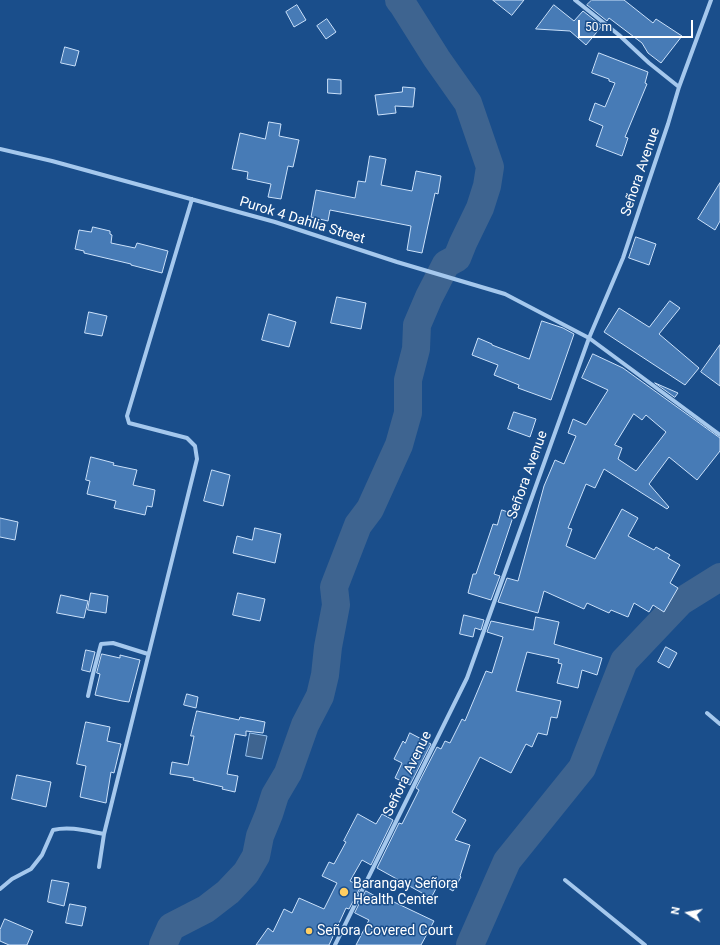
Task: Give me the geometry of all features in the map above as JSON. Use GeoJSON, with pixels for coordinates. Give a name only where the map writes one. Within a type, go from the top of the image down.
{"type":"FeatureCollection","features":[{"type":"Feature","properties":{"kind":"street"},"geometry":{"type":"LineString","coordinates":[[575,0],[620,35],[649,63],[679,86]]}},
{"type":"Feature","properties":{"kind":"street","name":"Señora Avenue"},"geometry":{"type":"LineString","coordinates":[[336,945],[467,678],[589,338],[623,258],[668,124],[679,86],[711,0]]}},
{"type":"Feature","properties":{"kind":"street","name":"Purok 4 Dahlia Street"},"geometry":{"type":"LineString","coordinates":[[0,149],[52,161],[275,222],[505,294],[589,338],[720,435]]}},
{"type":"Feature","properties":{"kind":"street"},"geometry":{"type":"LineString","coordinates":[[99,867],[104,834],[197,459],[194,446],[187,438],[129,423],[127,416],[192,199]]}},
{"type":"Feature","properties":{"kind":"street"},"geometry":{"type":"LineString","coordinates":[[88,696],[101,644],[113,643],[148,654]]}},
{"type":"Feature","properties":{"kind":"street"},"geometry":{"type":"LineString","coordinates":[[707,713],[720,724]]}},
{"type":"Feature","properties":{"kind":"street"},"geometry":{"type":"LineString","coordinates":[[0,889],[12,879],[31,869],[42,855],[53,830],[71,828],[104,834]]}},
{"type":"Feature","properties":{"kind":"street"},"geometry":{"type":"LineString","coordinates":[[566,880],[645,945]]}},
{"type":"Feature","properties":{"kind":"water"},"geometry":{"type":"Polygon","coordinates":[[[250,733],[267,736],[262,759],[246,756],[250,733]]]}},
{"type":"Feature","properties":{"kind":"building"},"geometry":{"type":"Polygon","coordinates":[[[493,0],[524,0],[512,15],[493,0]]]}},
{"type":"Feature","properties":{"kind":"building"},"geometry":{"type":"Polygon","coordinates":[[[592,0],[624,0],[653,23],[656,19],[682,36],[661,63],[648,53],[642,43],[609,18],[607,21],[587,5],[592,0]]]}},
{"type":"Feature","properties":{"kind":"building"},"geometry":{"type":"Polygon","coordinates":[[[297,5],[306,20],[294,27],[286,12],[297,5]]]}},
{"type":"Feature","properties":{"kind":"building"},"geometry":{"type":"Polygon","coordinates":[[[554,5],[574,21],[583,11],[602,26],[586,45],[570,31],[536,29],[554,5]]]}},
{"type":"Feature","properties":{"kind":"building"},"geometry":{"type":"Polygon","coordinates":[[[327,19],[336,32],[326,39],[317,26],[327,19]]]}},
{"type":"Feature","properties":{"kind":"building"},"geometry":{"type":"Polygon","coordinates":[[[65,47],[79,51],[75,66],[61,63],[65,47]]]}},
{"type":"Feature","properties":{"kind":"building"},"geometry":{"type":"Polygon","coordinates":[[[599,53],[648,72],[645,83],[647,84],[625,137],[628,138],[622,156],[596,146],[603,126],[589,120],[595,103],[605,107],[615,83],[609,81],[609,79],[592,73],[599,53]]]}},
{"type":"Feature","properties":{"kind":"building"},"geometry":{"type":"Polygon","coordinates":[[[328,79],[341,80],[341,94],[328,93],[328,79]]]}},
{"type":"Feature","properties":{"kind":"building"},"geometry":{"type":"Polygon","coordinates":[[[403,87],[415,88],[413,107],[395,106],[396,113],[378,115],[375,95],[402,92],[403,87]]]}},
{"type":"Feature","properties":{"kind":"building"},"geometry":{"type":"Polygon","coordinates":[[[269,122],[281,124],[279,136],[299,140],[293,167],[288,166],[281,199],[268,197],[271,184],[247,179],[248,172],[232,169],[240,133],[265,139],[269,122]]]}},
{"type":"Feature","properties":{"kind":"building"},"geometry":{"type":"Polygon","coordinates":[[[370,156],[386,159],[381,185],[412,191],[416,171],[441,176],[438,194],[435,193],[422,253],[407,250],[411,226],[330,210],[328,221],[311,217],[316,190],[355,198],[358,181],[365,182],[370,156]]]}},
{"type":"Feature","properties":{"kind":"building"},"geometry":{"type":"Polygon","coordinates":[[[720,183],[720,221],[715,230],[698,219],[720,183]]]}},
{"type":"Feature","properties":{"kind":"building"},"geometry":{"type":"Polygon","coordinates":[[[93,227],[110,231],[110,234],[112,235],[111,243],[135,248],[137,243],[168,251],[162,273],[84,253],[84,251],[75,249],[79,230],[91,232],[93,227]]]}},
{"type":"Feature","properties":{"kind":"building"},"geometry":{"type":"Polygon","coordinates":[[[636,237],[656,244],[649,265],[629,258],[636,237]]]}},
{"type":"Feature","properties":{"kind":"building"},"geometry":{"type":"Polygon","coordinates":[[[337,297],[366,303],[361,329],[331,323],[337,297]]]}},
{"type":"Feature","properties":{"kind":"building"},"geometry":{"type":"Polygon","coordinates":[[[670,301],[680,308],[659,334],[699,368],[685,385],[604,332],[619,308],[649,327],[670,301]]]}},
{"type":"Feature","properties":{"kind":"building"},"geometry":{"type":"Polygon","coordinates":[[[89,312],[107,316],[102,336],[85,333],[89,312]]]}},
{"type":"Feature","properties":{"kind":"building"},"geometry":{"type":"Polygon","coordinates":[[[269,314],[296,322],[289,347],[262,340],[269,314]]]}},
{"type":"Feature","properties":{"kind":"building"},"geometry":{"type":"Polygon","coordinates":[[[542,321],[563,328],[574,334],[551,400],[518,388],[519,385],[494,375],[498,365],[472,355],[478,338],[529,359],[542,321]]]}},
{"type":"Feature","properties":{"kind":"building"},"geometry":{"type":"Polygon","coordinates":[[[720,345],[720,386],[701,372],[720,345]]]}},
{"type":"Feature","properties":{"kind":"building"},"geometry":{"type":"Polygon","coordinates":[[[593,354],[623,368],[720,438],[720,451],[697,480],[669,457],[649,484],[669,507],[667,509],[604,469],[595,488],[586,484],[568,528],[572,529],[566,546],[595,559],[622,509],[638,518],[628,536],[654,550],[656,547],[670,555],[668,558],[680,565],[670,583],[678,588],[664,612],[653,605],[649,612],[634,603],[628,617],[611,610],[609,613],[587,603],[584,609],[544,591],[538,613],[498,602],[507,578],[518,581],[544,486],[555,460],[564,464],[576,436],[568,433],[573,419],[586,425],[608,390],[582,378],[593,354]],[[634,414],[615,445],[622,448],[618,459],[636,471],[666,432],[646,415],[642,420],[634,414]]]}},
{"type":"Feature","properties":{"kind":"building"},"geometry":{"type":"Polygon","coordinates":[[[655,383],[678,393],[675,397],[655,383]]]}},
{"type":"Feature","properties":{"kind":"building"},"geometry":{"type":"Polygon","coordinates":[[[514,412],[536,419],[530,437],[508,429],[514,412]]]}},
{"type":"Feature","properties":{"kind":"building"},"geometry":{"type":"Polygon","coordinates":[[[91,457],[114,463],[113,465],[137,470],[133,485],[155,490],[152,507],[147,506],[145,515],[114,508],[116,501],[87,494],[90,481],[86,480],[91,457]]]}},
{"type":"Feature","properties":{"kind":"building"},"geometry":{"type":"Polygon","coordinates":[[[212,470],[230,475],[223,506],[204,501],[212,470]]]}},
{"type":"Feature","properties":{"kind":"building"},"geometry":{"type":"Polygon","coordinates":[[[502,510],[514,514],[494,574],[500,576],[491,600],[468,593],[473,574],[476,574],[493,524],[497,525],[502,510]]]}},
{"type":"Feature","properties":{"kind":"building"},"geometry":{"type":"Polygon","coordinates":[[[0,518],[18,522],[15,540],[0,537],[0,518]]]}},
{"type":"Feature","properties":{"kind":"building"},"geometry":{"type":"Polygon","coordinates":[[[255,528],[281,534],[275,563],[233,553],[237,536],[252,540],[255,528]]]}},
{"type":"Feature","properties":{"kind":"building"},"geometry":{"type":"Polygon","coordinates":[[[91,593],[108,596],[106,613],[88,610],[91,593]]]}},
{"type":"Feature","properties":{"kind":"building"},"geometry":{"type":"Polygon","coordinates":[[[238,593],[265,599],[260,621],[233,615],[238,593]]]}},
{"type":"Feature","properties":{"kind":"building"},"geometry":{"type":"Polygon","coordinates":[[[61,595],[88,601],[84,618],[57,613],[61,595]]]}},
{"type":"Feature","properties":{"kind":"building"},"geometry":{"type":"Polygon","coordinates":[[[464,615],[484,620],[481,630],[475,628],[473,637],[460,634],[464,615]]]}},
{"type":"Feature","properties":{"kind":"building"},"geometry":{"type":"Polygon","coordinates":[[[536,617],[559,622],[554,644],[602,658],[597,675],[582,670],[578,688],[557,683],[562,664],[558,663],[559,659],[527,652],[516,691],[561,701],[557,718],[551,717],[547,735],[538,733],[532,747],[526,744],[511,773],[480,757],[452,812],[466,820],[455,840],[470,845],[460,876],[461,877],[453,891],[439,883],[431,898],[377,868],[399,823],[402,824],[419,790],[416,788],[437,747],[441,749],[445,741],[450,743],[462,719],[465,721],[486,671],[492,673],[503,637],[487,632],[491,621],[533,630],[536,617]]]}},
{"type":"Feature","properties":{"kind":"building"},"geometry":{"type":"Polygon","coordinates":[[[666,647],[677,653],[669,668],[658,662],[666,647]]]}},
{"type":"Feature","properties":{"kind":"building"},"geometry":{"type":"Polygon","coordinates":[[[86,650],[95,652],[90,672],[82,670],[86,650]]]}},
{"type":"Feature","properties":{"kind":"building"},"geometry":{"type":"Polygon","coordinates":[[[102,654],[120,658],[120,655],[140,660],[129,702],[95,695],[100,674],[97,673],[102,654]]]}},
{"type":"Feature","properties":{"kind":"building"},"geometry":{"type":"Polygon","coordinates":[[[187,694],[198,697],[196,708],[184,705],[187,694]]]}},
{"type":"Feature","properties":{"kind":"building"},"geometry":{"type":"Polygon","coordinates":[[[197,711],[239,720],[240,717],[265,722],[263,733],[246,731],[246,736],[235,734],[227,774],[238,776],[235,792],[222,789],[223,787],[193,780],[194,778],[170,774],[172,762],[188,765],[194,736],[191,736],[197,711]]]}},
{"type":"Feature","properties":{"kind":"building"},"geometry":{"type":"Polygon","coordinates":[[[86,722],[110,727],[107,741],[121,744],[114,773],[111,772],[106,803],[80,797],[86,766],[77,764],[86,722]]]}},
{"type":"Feature","properties":{"kind":"building"},"geometry":{"type":"Polygon","coordinates":[[[410,733],[431,744],[410,785],[395,778],[402,763],[394,759],[403,741],[405,743],[410,733]]]}},
{"type":"Feature","properties":{"kind":"building"},"geometry":{"type":"Polygon","coordinates":[[[17,775],[51,782],[46,807],[12,799],[17,775]]]}},
{"type":"Feature","properties":{"kind":"building"},"geometry":{"type":"Polygon","coordinates":[[[358,814],[376,824],[382,814],[393,820],[371,865],[362,860],[350,881],[358,885],[360,888],[349,909],[346,908],[329,945],[256,945],[268,928],[273,932],[284,909],[292,913],[299,898],[324,909],[337,883],[322,876],[329,862],[334,864],[346,842],[344,841],[358,814]]]}},
{"type":"Feature","properties":{"kind":"building"},"geometry":{"type":"Polygon","coordinates":[[[52,880],[69,883],[64,906],[48,902],[52,880]]]}},
{"type":"Feature","properties":{"kind":"building"},"geometry":{"type":"Polygon","coordinates":[[[366,891],[392,905],[394,902],[434,921],[421,945],[356,945],[369,920],[355,913],[366,891]]]}},
{"type":"Feature","properties":{"kind":"building"},"geometry":{"type":"Polygon","coordinates":[[[70,904],[86,907],[82,926],[66,923],[70,904]]]}},
{"type":"Feature","properties":{"kind":"building"},"geometry":{"type":"Polygon","coordinates":[[[5,919],[33,931],[27,945],[9,945],[0,941],[0,930],[5,919]]]}},
{"type":"Feature","properties":{"kind":"waterway"},"geometry":{"type":"LineString","coordinates":[[163,945],[171,927],[206,909],[228,892],[246,873],[256,856],[260,836],[275,795],[288,773],[305,725],[320,696],[325,675],[328,647],[336,605],[334,587],[358,525],[370,509],[399,445],[408,413],[408,380],[416,349],[417,325],[446,264],[457,258],[480,208],[487,186],[490,167],[468,103],[437,59],[399,0]]}},
{"type":"Feature","properties":{"kind":"waterway"},"geometry":{"type":"LineString","coordinates":[[470,945],[507,861],[582,768],[624,661],[680,602],[720,577]]}},
{"type":"Feature","properties":{"kind":"place","name":"Barangay Señora Health Center"},"geometry":{"type":"Point","coordinates":[344,892]}},
{"type":"Feature","properties":{"kind":"place","name":"Señora Covered Court"},"geometry":{"type":"Point","coordinates":[309,931]}}]}
